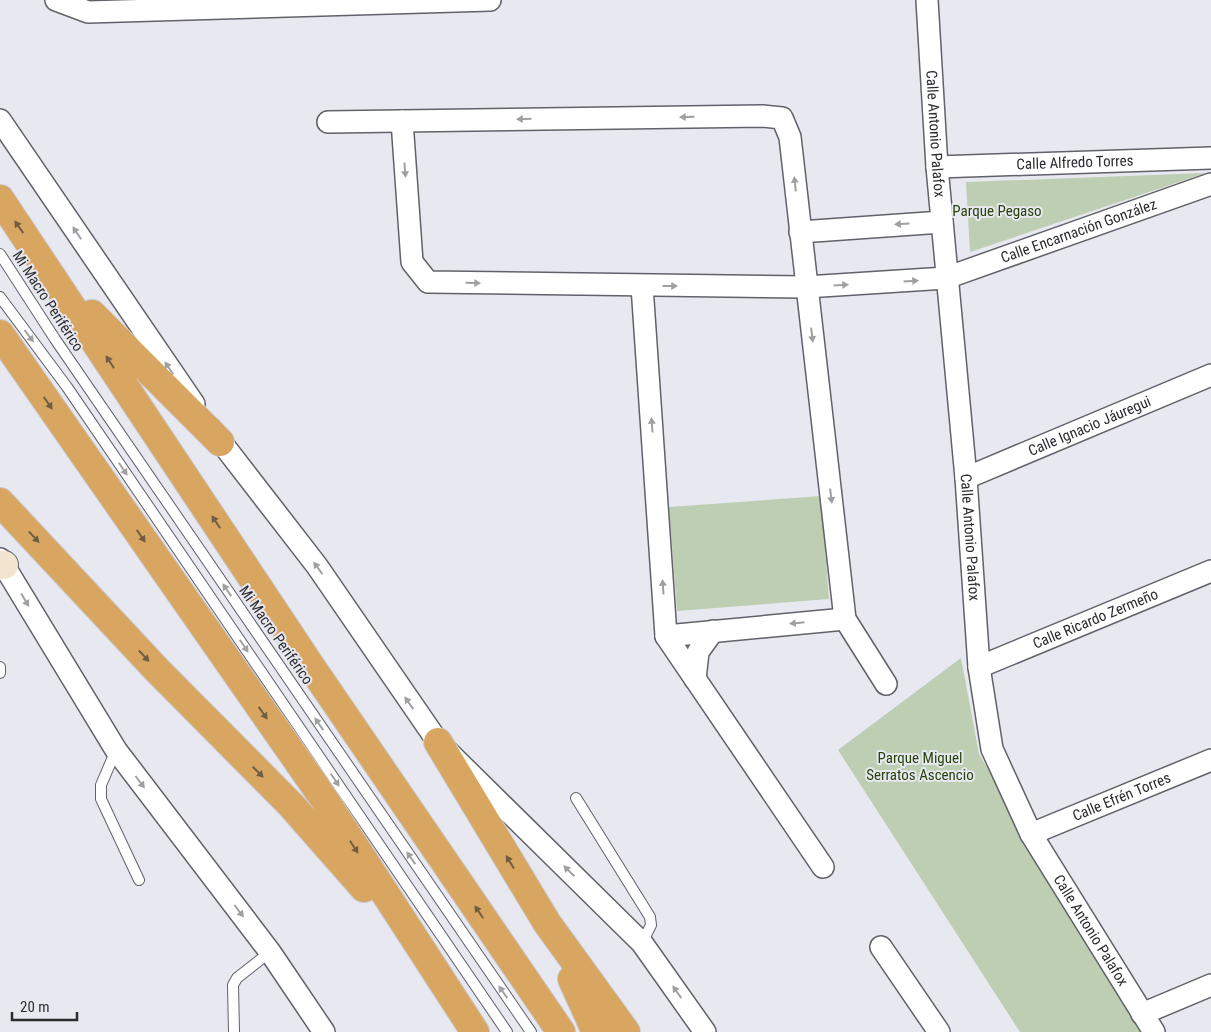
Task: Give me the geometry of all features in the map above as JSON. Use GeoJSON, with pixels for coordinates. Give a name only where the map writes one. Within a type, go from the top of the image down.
{"type":"FeatureCollection","features":[{"type":"Feature","properties":{"kind":"highway"},"geometry":{"type":"LineString","coordinates":[[0,199],[310,665],[561,1032]]}},
{"type":"Feature","properties":{"kind":"highway"},"geometry":{"type":"LineString","coordinates":[[51,273],[220,442]]}},
{"type":"Feature","properties":{"kind":"highway"},"geometry":{"type":"LineString","coordinates":[[0,334],[322,796],[421,952],[475,1032]]}},
{"type":"Feature","properties":{"kind":"highway"},"geometry":{"type":"LineString","coordinates":[[0,502],[157,670],[290,805],[421,952]]}},
{"type":"Feature","properties":{"kind":"highway"},"geometry":{"type":"LineString","coordinates":[[438,742],[547,923],[626,1032]]}},
{"type":"Feature","properties":{"kind":"highway"},"geometry":{"type":"LineString","coordinates":[[547,923],[596,1032]]}},
{"type":"Feature","properties":{"kind":"highway"},"geometry":{"type":"LineString","coordinates":[[507,953],[596,1032]]}},
{"type":"Feature","properties":{"kind":"street"},"geometry":{"type":"LineString","coordinates":[[56,0],[88,12],[488,0]]}},
{"type":"Feature","properties":{"kind":"street","name":"Calle Antonio Palafox"},"geometry":{"type":"LineString","coordinates":[[927,0],[937,167],[966,478],[979,667],[992,749],[1031,834],[1154,1032]]}},
{"type":"Feature","properties":{"kind":"street"},"geometry":{"type":"LineString","coordinates":[[328,122],[762,116],[782,118],[790,137],[845,619],[886,684]]}},
{"type":"Feature","properties":{"kind":"street"},"geometry":{"type":"LineString","coordinates":[[0,120],[220,442],[317,566],[438,742],[642,943],[705,1032]]}},
{"type":"Feature","properties":{"kind":"street","name":"Calle Encarnación González"},"geometry":{"type":"LineString","coordinates":[[402,121],[412,262],[428,282],[806,287],[946,278],[1211,184]]}},
{"type":"Feature","properties":{"kind":"street","name":"Calle Alfredo Torres"},"geometry":{"type":"LineString","coordinates":[[937,167],[1211,158]]}},
{"type":"Feature","properties":{"kind":"street"},"geometry":{"type":"LineString","coordinates":[[800,232],[942,222]]}},
{"type":"Feature","properties":{"kind":"street"},"geometry":{"type":"LineString","coordinates":[[642,286],[666,636],[823,868]]}},
{"type":"Feature","properties":{"kind":"street","name":"Calle Ignacio Jáuregui"},"geometry":{"type":"LineString","coordinates":[[966,478],[1211,374]]}},
{"type":"Feature","properties":{"kind":"street"},"geometry":{"type":"LineString","coordinates":[[1,563],[116,750],[270,952],[324,1032]]}},
{"type":"Feature","properties":{"kind":"street","name":"Calle Ricardo Zermeño"},"geometry":{"type":"LineString","coordinates":[[979,667],[1211,571]]}},
{"type":"Feature","properties":{"kind":"street"},"geometry":{"type":"LineString","coordinates":[[666,636],[845,619]]}},
{"type":"Feature","properties":{"kind":"street"},"geometry":{"type":"LineString","coordinates":[[696,679],[698,652],[713,631]]}},
{"type":"Feature","properties":{"kind":"street","name":"Calle Efrén Torres"},"geometry":{"type":"LineString","coordinates":[[1031,834],[1211,760]]}},
{"type":"Feature","properties":{"kind":"street"},"geometry":{"type":"LineString","coordinates":[[881,946],[939,1032]]}},
{"type":"Feature","properties":{"kind":"street"},"geometry":{"type":"LineString","coordinates":[[1142,1014],[1211,985]]}},
{"type":"Feature","properties":{"kind":"lane","name":"Mi Macro Periférico"},"geometry":{"type":"LineString","coordinates":[[0,254],[54,339],[531,1032]]}},
{"type":"Feature","properties":{"kind":"lane"},"geometry":{"type":"LineString","coordinates":[[0,297],[67,387],[507,1032]]}},
{"type":"Feature","properties":{"kind":"lane"},"geometry":{"type":"LineString","coordinates":[[0,667],[0,673]]}},
{"type":"Feature","properties":{"kind":"lane"},"geometry":{"type":"LineString","coordinates":[[116,750],[101,785],[101,799],[139,880]]}},
{"type":"Feature","properties":{"kind":"lane"},"geometry":{"type":"LineString","coordinates":[[576,798],[650,917],[651,925],[642,943]]}},
{"type":"Feature","properties":{"kind":"lane"},"geometry":{"type":"LineString","coordinates":[[234,1032],[233,985],[237,978],[270,952]]}},
{"type":"Feature","properties":{"kind":"green space","name":"Parque Pegaso"},"geometry":{"type":"Polygon","coordinates":[[[1206,173],[970,252],[966,182],[1206,173]]]}},
{"type":"Feature","properties":{"kind":"green space"},"geometry":{"type":"Polygon","coordinates":[[[821,496],[829,599],[677,611],[669,507],[821,496]]]}},
{"type":"Feature","properties":{"kind":"green space","name":"Parque Miguel Serratos Ascencio"},"geometry":{"type":"Polygon","coordinates":[[[961,658],[979,754],[1149,1032],[1020,1032],[838,750],[961,658]]]}}]}
